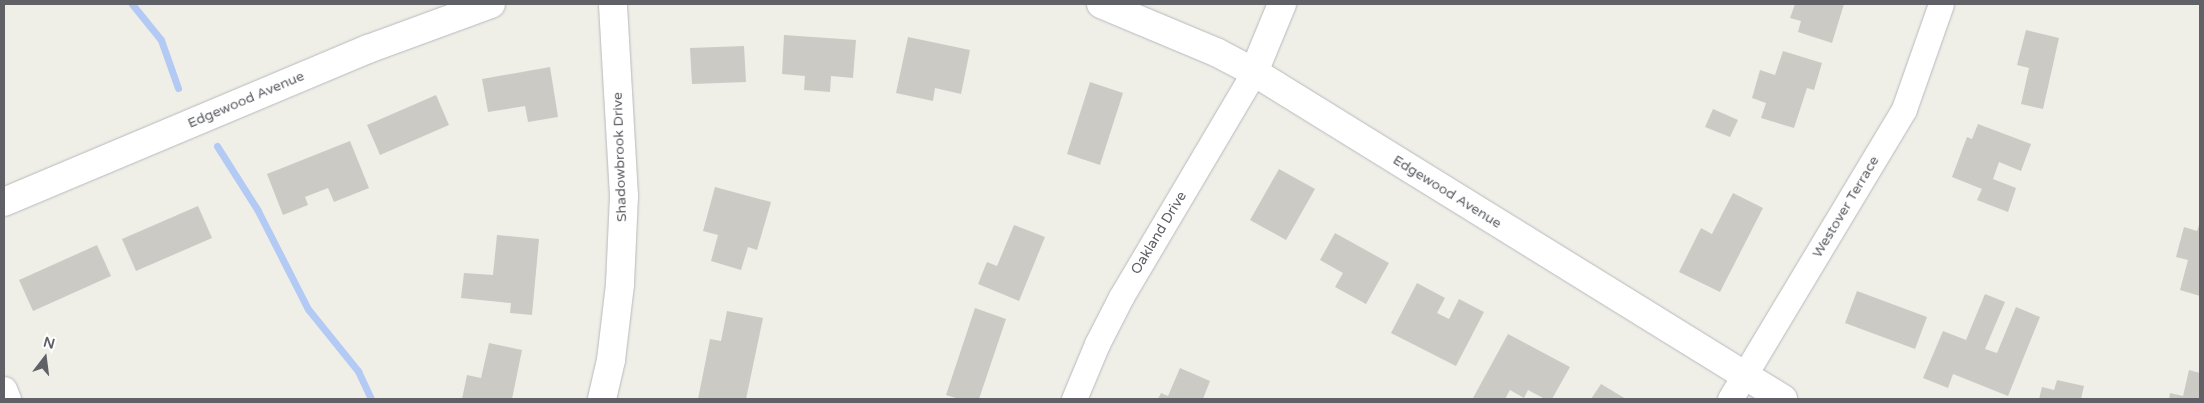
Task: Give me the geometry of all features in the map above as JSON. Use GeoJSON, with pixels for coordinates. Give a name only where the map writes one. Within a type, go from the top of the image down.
{"type":"FeatureCollection","features":[{"type":"Feature","properties":{"kind":"street","name":"Edgewood Avenue"},"geometry":{"type":"LineString","coordinates":[[4,202],[368,49],[491,4]]}},
{"type":"Feature","properties":{"kind":"street","name":"Shadowbrook Drive"},"geometry":{"type":"LineString","coordinates":[[602,399],[611,360],[620,284],[624,196],[613,4]]}},
{"type":"Feature","properties":{"kind":"street","name":"Edgewood Avenue"},"geometry":{"type":"LineString","coordinates":[[1101,4],[1208,48],[1254,72],[1783,399]]}},
{"type":"Feature","properties":{"kind":"street"},"geometry":{"type":"LineString","coordinates":[[1254,72],[1282,4]]}},
{"type":"Feature","properties":{"kind":"street","name":"Westover Terrace"},"geometry":{"type":"LineString","coordinates":[[1730,399],[1904,109],[1942,4]]}},
{"type":"Feature","properties":{"kind":"street","name":"Oakland Drive"},"geometry":{"type":"LineString","coordinates":[[1074,399],[1097,344],[1121,297],[1254,72]]}},
{"type":"Feature","properties":{"kind":"street"},"geometry":{"type":"LineString","coordinates":[[4,389],[8,399]]}},
{"type":"Feature","properties":{"kind":"building"},"geometry":{"type":"Polygon","coordinates":[[[1795,4],[1844,4],[1832,43],[1798,32],[1801,21],[1790,18],[1795,4]]]}},
{"type":"Feature","properties":{"kind":"building"},"geometry":{"type":"Polygon","coordinates":[[[2026,30],[2059,38],[2043,109],[2021,104],[2029,68],[2017,65],[2026,30]]]}},
{"type":"Feature","properties":{"kind":"building"},"geometry":{"type":"Polygon","coordinates":[[[784,35],[856,40],[853,78],[831,76],[830,92],[804,90],[805,76],[782,74],[784,35]]]}},
{"type":"Feature","properties":{"kind":"building"},"geometry":{"type":"Polygon","coordinates":[[[908,37],[970,50],[961,94],[935,88],[933,101],[896,93],[908,37]]]}},
{"type":"Feature","properties":{"kind":"building"},"geometry":{"type":"Polygon","coordinates":[[[744,46],[746,82],[692,84],[690,48],[744,46]]]}},
{"type":"Feature","properties":{"kind":"building"},"geometry":{"type":"Polygon","coordinates":[[[1783,51],[1822,63],[1814,90],[1807,88],[1794,128],[1761,118],[1766,103],[1752,98],[1760,70],[1775,75],[1783,51]]]}},
{"type":"Feature","properties":{"kind":"building"},"geometry":{"type":"Polygon","coordinates":[[[550,67],[558,117],[528,122],[525,106],[488,112],[482,79],[550,67]]]}},
{"type":"Feature","properties":{"kind":"building"},"geometry":{"type":"Polygon","coordinates":[[[1090,82],[1123,93],[1100,165],[1067,154],[1090,82]]]}},
{"type":"Feature","properties":{"kind":"building"},"geometry":{"type":"Polygon","coordinates":[[[436,95],[449,125],[380,155],[367,125],[436,95]]]}},
{"type":"Feature","properties":{"kind":"building"},"geometry":{"type":"Polygon","coordinates":[[[1713,109],[1738,120],[1730,137],[1705,127],[1713,109]]]}},
{"type":"Feature","properties":{"kind":"building"},"geometry":{"type":"Polygon","coordinates":[[[1978,124],[2031,144],[2021,171],[1999,162],[1993,179],[2016,188],[2008,212],[1977,200],[1982,189],[1952,177],[1967,137],[1972,139],[1978,124]]]}},
{"type":"Feature","properties":{"kind":"building"},"geometry":{"type":"Polygon","coordinates":[[[350,141],[369,188],[334,202],[328,188],[305,197],[308,205],[283,215],[267,174],[350,141]]]}},
{"type":"Feature","properties":{"kind":"building"},"geometry":{"type":"Polygon","coordinates":[[[1279,169],[1315,189],[1286,240],[1250,220],[1279,169]]]}},
{"type":"Feature","properties":{"kind":"building"},"geometry":{"type":"Polygon","coordinates":[[[715,187],[771,202],[757,250],[748,247],[741,270],[711,261],[718,235],[703,231],[715,187]]]}},
{"type":"Feature","properties":{"kind":"building"},"geometry":{"type":"Polygon","coordinates":[[[1733,193],[1763,208],[1720,292],[1679,272],[1701,228],[1712,234],[1733,193]]]}},
{"type":"Feature","properties":{"kind":"building"},"geometry":{"type":"Polygon","coordinates":[[[198,206],[212,238],[136,271],[122,239],[198,206]]]}},
{"type":"Feature","properties":{"kind":"building"},"geometry":{"type":"Polygon","coordinates":[[[2200,222],[2200,296],[2180,290],[2188,260],[2176,257],[2184,227],[2197,231],[2200,222]]]}},
{"type":"Feature","properties":{"kind":"building"},"geometry":{"type":"Polygon","coordinates":[[[1014,225],[1045,237],[1019,301],[978,284],[987,262],[997,266],[1014,225]]]}},
{"type":"Feature","properties":{"kind":"building"},"geometry":{"type":"Polygon","coordinates":[[[1335,233],[1389,263],[1366,304],[1335,287],[1343,273],[1320,260],[1335,233]]]}},
{"type":"Feature","properties":{"kind":"building"},"geometry":{"type":"Polygon","coordinates":[[[497,235],[539,239],[532,315],[510,313],[511,303],[461,298],[464,273],[493,275],[497,235]]]}},
{"type":"Feature","properties":{"kind":"building"},"geometry":{"type":"Polygon","coordinates":[[[97,245],[111,276],[33,311],[19,280],[97,245]]]}},
{"type":"Feature","properties":{"kind":"building"},"geometry":{"type":"Polygon","coordinates":[[[1417,283],[1445,298],[1437,313],[1449,319],[1459,299],[1484,312],[1456,366],[1391,333],[1417,283]]]}},
{"type":"Feature","properties":{"kind":"building"},"geometry":{"type":"Polygon","coordinates":[[[1857,291],[1927,317],[1915,349],[1845,323],[1857,291]]]}},
{"type":"Feature","properties":{"kind":"building"},"geometry":{"type":"Polygon","coordinates":[[[1985,294],[2005,302],[1985,349],[1997,353],[2016,307],[2040,317],[2008,396],[1953,374],[1948,388],[1923,378],[1943,331],[1966,340],[1985,294]]]}},
{"type":"Feature","properties":{"kind":"building"},"geometry":{"type":"Polygon","coordinates":[[[975,308],[1006,319],[979,399],[959,399],[946,395],[975,308]]]}},
{"type":"Feature","properties":{"kind":"building"},"geometry":{"type":"Polygon","coordinates":[[[727,311],[763,318],[746,399],[698,399],[710,339],[721,341],[727,311]]]}},
{"type":"Feature","properties":{"kind":"building"},"geometry":{"type":"Polygon","coordinates":[[[1508,334],[1570,367],[1552,399],[1545,399],[1528,390],[1524,398],[1510,390],[1505,399],[1473,398],[1508,334]]]}},
{"type":"Feature","properties":{"kind":"building"},"geometry":{"type":"Polygon","coordinates":[[[489,343],[522,350],[512,399],[462,399],[467,375],[481,378],[489,343]]]}},
{"type":"Feature","properties":{"kind":"building"},"geometry":{"type":"Polygon","coordinates":[[[1180,368],[1210,381],[1203,399],[1158,399],[1161,393],[1168,396],[1180,368]]]}},
{"type":"Feature","properties":{"kind":"building"},"geometry":{"type":"Polygon","coordinates":[[[2189,370],[2200,373],[2200,399],[2169,399],[2170,393],[2183,396],[2189,370]]]}},
{"type":"Feature","properties":{"kind":"building"},"geometry":{"type":"Polygon","coordinates":[[[2057,380],[2084,386],[2081,399],[2039,399],[2042,387],[2054,390],[2057,380]]]}},
{"type":"Feature","properties":{"kind":"building"},"geometry":{"type":"Polygon","coordinates":[[[1601,384],[1626,399],[1591,399],[1601,384]]]}},
{"type":"Feature","properties":{"kind":"waterway"},"geometry":{"type":"LineString","coordinates":[[132,4],[161,40],[178,88]]}},
{"type":"Feature","properties":{"kind":"waterway"},"geometry":{"type":"LineString","coordinates":[[217,146],[257,209],[308,309],[358,371],[371,399]]}}]}
